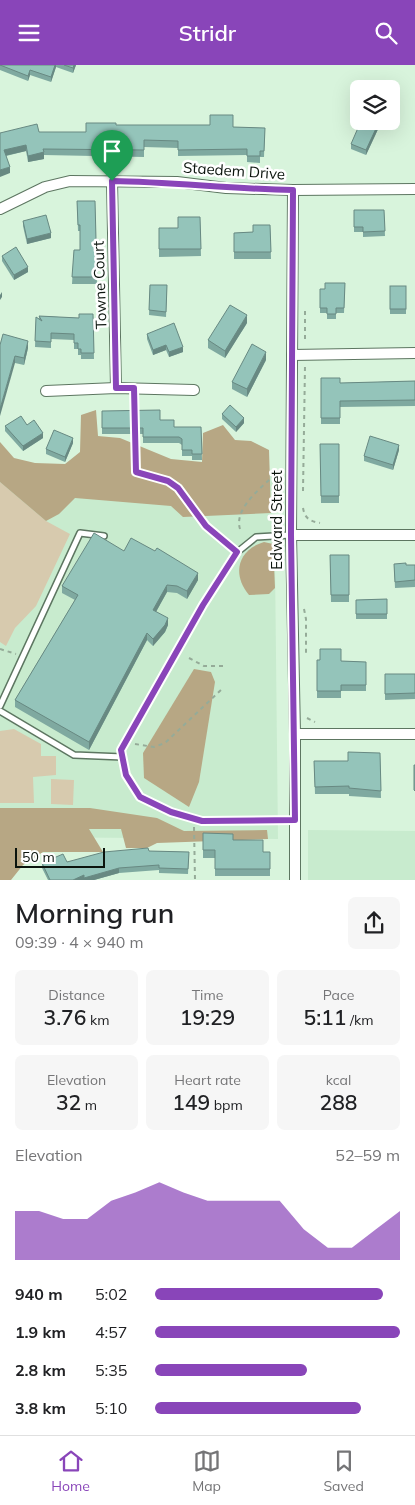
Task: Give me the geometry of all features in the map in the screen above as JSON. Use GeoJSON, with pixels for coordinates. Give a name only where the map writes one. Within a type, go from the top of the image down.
{"type":"FeatureCollection","features":[{"type":"Feature","properties":{"kind":"street","name":"Staedem Drive"},"geometry":{"type":"LineString","coordinates":[[0,209],[45,187],[70,181],[177,182],[226,188],[293,190],[415,189]]}},
{"type":"Feature","properties":{"kind":"street","name":"Towne Court"},"geometry":{"type":"LineString","coordinates":[[112,181],[116,388]]}},
{"type":"Feature","properties":{"kind":"street","name":"Edward Street"},"geometry":{"type":"LineString","coordinates":[[293,190],[291,535],[295,734],[295,880]]}},
{"type":"Feature","properties":{"kind":"street"},"geometry":{"type":"LineString","coordinates":[[292,355],[415,353]]}},
{"type":"Feature","properties":{"kind":"street"},"geometry":{"type":"LineString","coordinates":[[46,391],[116,388],[194,390]]}},
{"type":"Feature","properties":{"kind":"street"},"geometry":{"type":"LineString","coordinates":[[291,535],[415,535]]}},
{"type":"Feature","properties":{"kind":"street"},"geometry":{"type":"LineString","coordinates":[[295,734],[415,734]]}},
{"type":"Feature","properties":{"kind":"lane"},"geometry":{"type":"LineString","coordinates":[[0,705],[80,533],[104,536]]}},
{"type":"Feature","properties":{"kind":"lane"},"geometry":{"type":"LineString","coordinates":[[291,535],[256,537],[237,552],[203,605],[121,750],[126,775],[140,797],[171,812],[202,821],[295,820]]}},
{"type":"Feature","properties":{"kind":"lane"},"geometry":{"type":"LineString","coordinates":[[0,711],[74,755],[123,757]]}},
{"type":"Feature","properties":{"kind":"path"},"geometry":{"type":"LineString","coordinates":[[303,495],[304,305]]}},
{"type":"Feature","properties":{"kind":"path"},"geometry":{"type":"LineString","coordinates":[[134,388],[135,416]]}},
{"type":"Feature","properties":{"kind":"path"},"geometry":{"type":"LineString","coordinates":[[135,425],[136,472],[168,481],[178,488],[206,526],[237,552]]}},
{"type":"Feature","properties":{"kind":"path"},"geometry":{"type":"LineString","coordinates":[[240,529],[238,523],[240,514],[254,495],[281,470]]}},
{"type":"Feature","properties":{"kind":"path"},"geometry":{"type":"LineString","coordinates":[[303,503],[304,515],[311,521],[320,523]]}},
{"type":"Feature","properties":{"kind":"path"},"geometry":{"type":"LineString","coordinates":[[0,649],[23,656]]}},
{"type":"Feature","properties":{"kind":"path"},"geometry":{"type":"LineString","coordinates":[[189,658],[204,666],[223,665]]}},
{"type":"Feature","properties":{"kind":"path"},"geometry":{"type":"LineString","coordinates":[[135,745],[154,747],[165,743],[223,688]]}},
{"type":"Feature","properties":{"kind":"path"},"geometry":{"type":"LineString","coordinates":[[194,819],[195,880]]}},
{"type":"Feature","properties":{"kind":"shaded area"},"geometry":{"type":"Polygon","coordinates":[[[96,410],[98,436],[120,438],[171,459],[202,462],[203,433],[223,425],[235,440],[251,441],[269,450],[271,513],[183,517],[171,506],[75,498],[59,514],[46,521],[0,482],[0,442],[14,458],[35,463],[65,464],[80,452],[81,415],[96,410]]]}},
{"type":"Feature","properties":{"kind":"shaded area"},"geometry":{"type":"Polygon","coordinates":[[[0,466],[274,471],[278,839],[0,837],[0,466]]]}},
{"type":"Feature","properties":{"kind":"shaded area"},"geometry":{"type":"Polygon","coordinates":[[[0,482],[46,521],[70,534],[36,606],[15,628],[6,646],[0,642],[0,482]]]}},
{"type":"Feature","properties":{"kind":"shaded area"},"geometry":{"type":"Polygon","coordinates":[[[264,542],[273,544],[275,588],[269,594],[249,595],[240,579],[240,564],[248,551],[264,542]]]}},
{"type":"Feature","properties":{"kind":"shaded area"},"geometry":{"type":"Polygon","coordinates":[[[194,669],[211,672],[215,682],[199,782],[189,807],[144,778],[143,753],[194,669]]]}},
{"type":"Feature","properties":{"kind":"shaded area"},"geometry":{"type":"Polygon","coordinates":[[[14,729],[41,744],[41,756],[56,756],[56,775],[33,777],[34,803],[0,803],[0,731],[14,729]]]}},
{"type":"Feature","properties":{"kind":"shaded area"},"geometry":{"type":"Polygon","coordinates":[[[51,779],[74,780],[73,805],[51,804],[51,779]]]}},
{"type":"Feature","properties":{"kind":"shaded area"},"geometry":{"type":"Polygon","coordinates":[[[0,808],[90,808],[157,818],[184,831],[267,830],[268,839],[157,843],[147,848],[126,848],[121,829],[89,829],[103,852],[43,852],[23,865],[11,880],[0,880],[0,808]]]}},
{"type":"Feature","properties":{"kind":"shaded area"},"geometry":{"type":"Polygon","coordinates":[[[308,830],[415,831],[415,880],[308,880],[308,830]]]}},
{"type":"Feature","properties":{"kind":"building"},"geometry":{"type":"Polygon","coordinates":[[[0,65],[55,65],[51,77],[30,70],[28,76],[0,65]]]}},
{"type":"Feature","properties":{"kind":"building"},"geometry":{"type":"Polygon","coordinates":[[[210,115],[233,115],[233,127],[265,128],[264,151],[260,151],[260,156],[247,156],[247,149],[178,150],[178,141],[144,140],[144,150],[43,149],[44,152],[28,156],[26,145],[4,150],[10,167],[0,170],[0,133],[37,124],[39,132],[86,132],[86,123],[116,123],[116,125],[210,125],[210,115]]]}},
{"type":"Feature","properties":{"kind":"building"},"geometry":{"type":"Polygon","coordinates":[[[357,130],[375,130],[366,150],[351,144],[357,130]]]}},
{"type":"Feature","properties":{"kind":"building"},"geometry":{"type":"Polygon","coordinates":[[[77,201],[95,201],[97,277],[72,277],[74,250],[80,250],[80,225],[78,225],[77,201]]]}},
{"type":"Feature","properties":{"kind":"building"},"geometry":{"type":"Polygon","coordinates":[[[354,210],[384,210],[385,231],[363,232],[363,227],[354,227],[354,210]]]}},
{"type":"Feature","properties":{"kind":"building"},"geometry":{"type":"Polygon","coordinates":[[[46,215],[51,233],[27,239],[23,221],[46,215]]]}},
{"type":"Feature","properties":{"kind":"building"},"geometry":{"type":"Polygon","coordinates":[[[178,217],[200,217],[201,249],[159,249],[159,228],[178,228],[178,217]]]}},
{"type":"Feature","properties":{"kind":"building"},"geometry":{"type":"Polygon","coordinates":[[[253,225],[270,225],[271,252],[234,252],[234,233],[253,232],[253,225]]]}},
{"type":"Feature","properties":{"kind":"building"},"geometry":{"type":"Polygon","coordinates":[[[16,247],[28,267],[14,275],[2,256],[16,247]]]}},
{"type":"Feature","properties":{"kind":"building"},"geometry":{"type":"Polygon","coordinates":[[[325,283],[345,283],[344,308],[336,308],[336,314],[327,314],[327,308],[320,308],[320,289],[325,289],[325,283]]]}},
{"type":"Feature","properties":{"kind":"building"},"geometry":{"type":"Polygon","coordinates":[[[150,285],[167,285],[166,312],[149,310],[150,285]]]}},
{"type":"Feature","properties":{"kind":"building"},"geometry":{"type":"Polygon","coordinates":[[[390,286],[406,286],[406,309],[390,309],[390,286]]]}},
{"type":"Feature","properties":{"kind":"building"},"geometry":{"type":"Polygon","coordinates":[[[230,305],[247,315],[225,351],[208,340],[230,305]]]}},
{"type":"Feature","properties":{"kind":"building"},"geometry":{"type":"Polygon","coordinates":[[[79,314],[93,314],[94,353],[81,353],[81,349],[78,349],[78,343],[74,343],[74,334],[51,333],[51,342],[35,341],[36,317],[42,321],[39,316],[79,318],[79,314]]]}},
{"type":"Feature","properties":{"kind":"building"},"geometry":{"type":"Polygon","coordinates":[[[174,323],[183,347],[169,352],[166,345],[153,350],[147,334],[174,323]]]}},
{"type":"Feature","properties":{"kind":"building"},"geometry":{"type":"Polygon","coordinates":[[[3,334],[28,341],[24,358],[15,356],[0,409],[0,345],[3,334]]]}},
{"type":"Feature","properties":{"kind":"building"},"geometry":{"type":"Polygon","coordinates":[[[252,344],[266,352],[247,389],[232,382],[252,344]]]}},
{"type":"Feature","properties":{"kind":"building"},"geometry":{"type":"Polygon","coordinates":[[[321,378],[340,378],[340,383],[415,381],[415,400],[340,401],[340,418],[321,418],[321,378]]]}},
{"type":"Feature","properties":{"kind":"building"},"geometry":{"type":"Polygon","coordinates":[[[230,405],[244,418],[236,427],[222,414],[230,405]]]}},
{"type":"Feature","properties":{"kind":"building"},"geometry":{"type":"Polygon","coordinates":[[[160,410],[160,420],[174,420],[174,427],[201,427],[202,454],[192,454],[192,450],[182,450],[182,439],[179,437],[143,437],[143,428],[102,428],[102,411],[160,410]]]}},
{"type":"Feature","properties":{"kind":"building"},"geometry":{"type":"Polygon","coordinates":[[[21,416],[27,425],[34,420],[43,433],[23,446],[5,426],[21,416]]]}},
{"type":"Feature","properties":{"kind":"building"},"geometry":{"type":"Polygon","coordinates":[[[54,430],[73,438],[65,457],[46,449],[54,430]]]}},
{"type":"Feature","properties":{"kind":"building"},"geometry":{"type":"Polygon","coordinates":[[[370,436],[399,445],[393,465],[364,456],[370,436]]]}},
{"type":"Feature","properties":{"kind":"building"},"geometry":{"type":"Polygon","coordinates":[[[320,444],[339,444],[339,496],[321,496],[320,444]]]}},
{"type":"Feature","properties":{"kind":"building"},"geometry":{"type":"Polygon","coordinates":[[[94,533],[124,551],[131,538],[155,551],[157,548],[198,573],[187,591],[177,586],[167,585],[153,610],[168,618],[165,625],[153,639],[147,633],[89,742],[15,700],[78,595],[62,586],[94,533]]]}},
{"type":"Feature","properties":{"kind":"building"},"geometry":{"type":"Polygon","coordinates":[[[330,555],[349,555],[349,595],[331,595],[330,555]]]}},
{"type":"Feature","properties":{"kind":"building"},"geometry":{"type":"Polygon","coordinates":[[[406,563],[406,565],[415,565],[415,580],[395,582],[394,564],[406,563]]]}},
{"type":"Feature","properties":{"kind":"building"},"geometry":{"type":"Polygon","coordinates":[[[387,599],[387,614],[356,614],[356,600],[387,599]]]}},
{"type":"Feature","properties":{"kind":"building"},"geometry":{"type":"Polygon","coordinates":[[[320,649],[341,649],[341,661],[366,662],[366,685],[341,685],[341,691],[317,691],[317,660],[320,660],[320,649]]]}},
{"type":"Feature","properties":{"kind":"building"},"geometry":{"type":"Polygon","coordinates":[[[385,674],[415,674],[415,693],[385,694],[385,674]]]}},
{"type":"Feature","properties":{"kind":"building"},"geometry":{"type":"Polygon","coordinates":[[[348,752],[380,753],[381,791],[349,788],[349,786],[315,787],[314,761],[348,761],[348,752]]]}},
{"type":"Feature","properties":{"kind":"building"},"geometry":{"type":"Polygon","coordinates":[[[415,765],[415,791],[414,790],[415,765]]]}},
{"type":"Feature","properties":{"kind":"building"},"geometry":{"type":"Polygon","coordinates":[[[203,833],[233,834],[233,840],[263,840],[263,852],[270,852],[270,869],[215,869],[215,850],[203,850],[203,833]]]}},
{"type":"Feature","properties":{"kind":"building"},"geometry":{"type":"Polygon","coordinates":[[[148,848],[149,851],[189,852],[188,869],[159,868],[159,865],[119,868],[84,878],[84,875],[73,880],[50,880],[42,863],[63,854],[67,862],[104,852],[148,848]]]}},
{"type":"Feature","properties":{"kind":"route"},"geometry":{"type":"LineString","coordinates":[[112,181],[177,182],[226,188],[293,190],[291,535],[295,820],[202,821],[171,812],[140,797],[126,775],[121,750],[203,605],[237,552],[206,526],[178,488],[168,481],[136,472],[134,388],[116,388],[112,181]]}}]}
